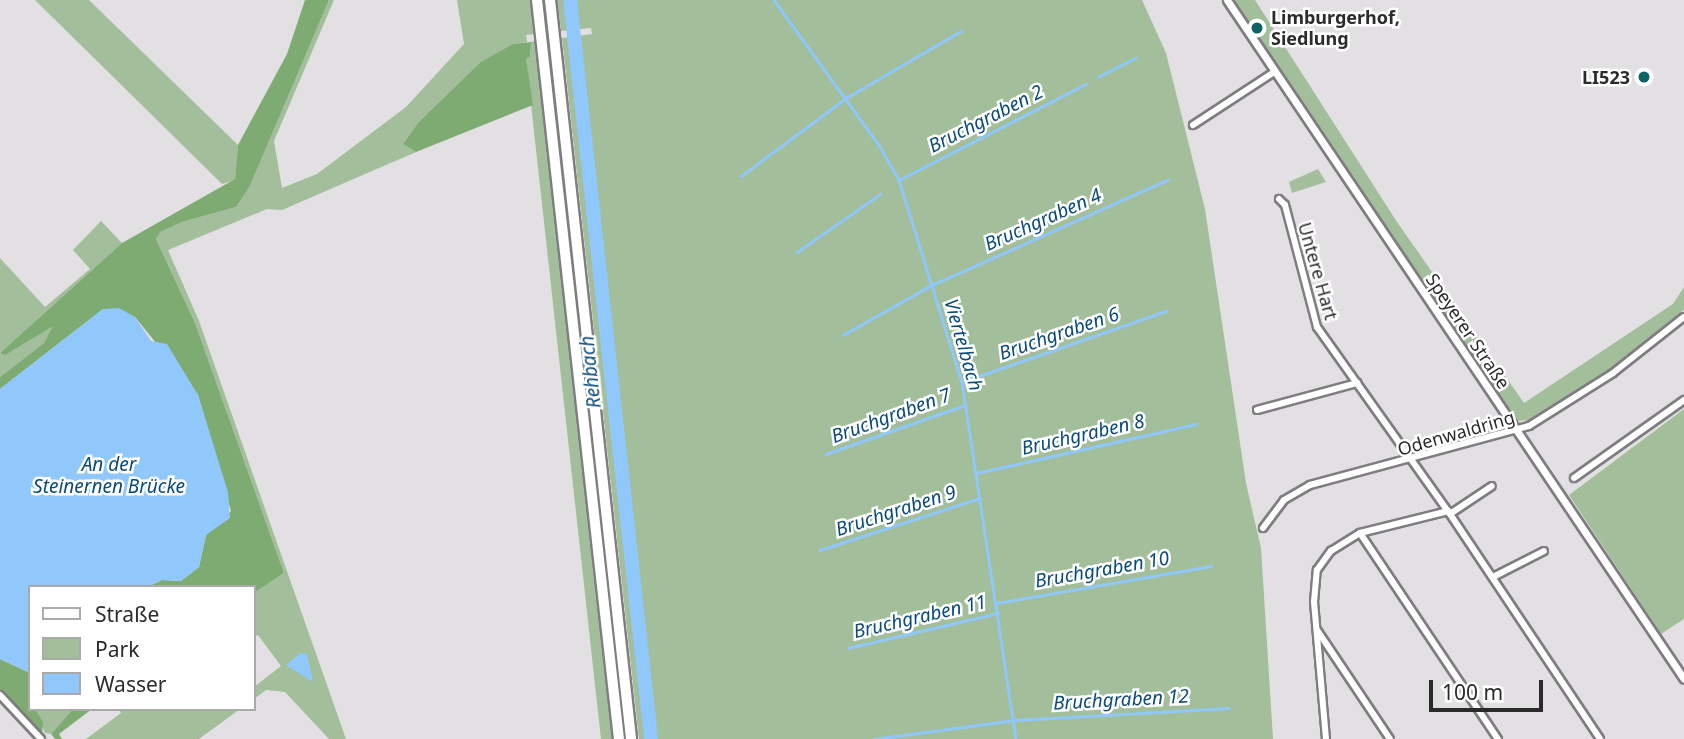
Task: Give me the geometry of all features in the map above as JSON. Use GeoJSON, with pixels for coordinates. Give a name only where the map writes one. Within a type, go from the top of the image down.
{"type":"FeatureCollection","features":[{"type":"Feature","properties":{"kind":"highway"},"geometry":{"type":"LineString","coordinates":[[537,0],[619,739]]}},
{"type":"Feature","properties":{"kind":"highway"},"geometry":{"type":"LineString","coordinates":[[550,0],[631,739]]}},
{"type":"Feature","properties":{"kind":"street","name":"Speyerer Straße"},"geometry":{"type":"LineString","coordinates":[[1227,0],[1684,679]]}},
{"type":"Feature","properties":{"kind":"street"},"geometry":{"type":"LineString","coordinates":[[1194,125],[1274,72]]}},
{"type":"Feature","properties":{"kind":"street","name":"Untere Hart"},"geometry":{"type":"LineString","coordinates":[[1279,199],[1285,205],[1317,327],[1449,512],[1600,739]]}},
{"type":"Feature","properties":{"kind":"street","name":"Odenwaldring"},"geometry":{"type":"LineString","coordinates":[[1263,528],[1273,510],[1297,490],[1517,431],[1613,373],[1684,317]]}},
{"type":"Feature","properties":{"kind":"street"},"geometry":{"type":"LineString","coordinates":[[1256,410],[1357,383]]}},
{"type":"Feature","properties":{"kind":"street"},"geometry":{"type":"LineString","coordinates":[[1574,478],[1684,400]]}},
{"type":"Feature","properties":{"kind":"street"},"geometry":{"type":"LineString","coordinates":[[1326,739],[1313,590],[1317,570],[1331,551],[1360,533],[1449,512],[1492,486]]}},
{"type":"Feature","properties":{"kind":"street"},"geometry":{"type":"LineString","coordinates":[[1360,533],[1497,739]]}},
{"type":"Feature","properties":{"kind":"street"},"geometry":{"type":"LineString","coordinates":[[1493,577],[1544,551]]}},
{"type":"Feature","properties":{"kind":"street"},"geometry":{"type":"LineString","coordinates":[[1317,630],[1390,739]]}},
{"type":"Feature","properties":{"kind":"street"},"geometry":{"type":"LineString","coordinates":[[0,695],[41,739]]}},
{"type":"Feature","properties":{"kind":"green space"},"geometry":{"type":"Polygon","coordinates":[[[35,0],[89,0],[238,145],[235,180],[222,184],[35,0]]]}},
{"type":"Feature","properties":{"kind":"green space"},"geometry":{"type":"Polygon","coordinates":[[[305,0],[329,0],[250,186],[236,207],[182,222],[160,232],[156,239],[195,323],[284,573],[256,592],[256,585],[151,585],[162,580],[181,581],[199,567],[206,535],[231,511],[198,395],[135,317],[103,309],[0,389],[0,377],[44,343],[53,326],[5,355],[0,353],[122,243],[235,179],[238,145],[287,54],[305,0]]]}},
{"type":"Feature","properties":{"kind":"green space"},"geometry":{"type":"Polygon","coordinates":[[[329,0],[334,0],[274,141],[282,188],[317,174],[406,107],[464,44],[457,0],[530,0],[534,34],[526,35],[527,42],[513,44],[403,144],[416,152],[282,210],[267,209],[168,250],[199,321],[346,739],[329,739],[285,692],[266,690],[256,698],[256,685],[281,666],[258,635],[256,636],[256,592],[284,573],[195,323],[156,239],[159,232],[182,222],[236,207],[250,186],[329,0]]]}},
{"type":"Feature","properties":{"kind":"green space"},"geometry":{"type":"Polygon","coordinates":[[[557,0],[1142,0],[1166,53],[1205,209],[1246,483],[1261,548],[1273,739],[639,739],[562,38],[592,34],[591,28],[561,31],[557,0]]]}},
{"type":"Feature","properties":{"kind":"green space"},"geometry":{"type":"Polygon","coordinates":[[[1234,0],[1255,0],[1397,222],[1524,403],[1673,304],[1684,287],[1684,310],[1610,369],[1530,420],[1514,421],[1234,0]]]}},
{"type":"Feature","properties":{"kind":"green space"},"geometry":{"type":"Polygon","coordinates":[[[536,41],[612,739],[601,739],[526,59],[530,57],[531,42],[536,41]]]}},
{"type":"Feature","properties":{"kind":"green space"},"geometry":{"type":"Polygon","coordinates":[[[531,42],[530,57],[526,59],[533,105],[416,152],[403,144],[419,122],[481,62],[513,44],[531,42]]]}},
{"type":"Feature","properties":{"kind":"green space"},"geometry":{"type":"Polygon","coordinates":[[[1318,169],[1326,182],[1292,193],[1289,182],[1318,169]]]}},
{"type":"Feature","properties":{"kind":"green space"},"geometry":{"type":"Polygon","coordinates":[[[101,221],[122,243],[0,353],[0,258],[45,307],[90,269],[73,250],[101,221]]]}},
{"type":"Feature","properties":{"kind":"green space"},"geometry":{"type":"Polygon","coordinates":[[[54,325],[44,343],[0,377],[0,354],[54,325]]]}},
{"type":"Feature","properties":{"kind":"green space"},"geometry":{"type":"Polygon","coordinates":[[[1684,409],[1684,619],[1661,634],[1569,495],[1684,409]]]}},
{"type":"Feature","properties":{"kind":"green space"},"geometry":{"type":"Polygon","coordinates":[[[0,659],[28,672],[28,711],[36,711],[43,722],[42,735],[0,690],[0,659]]]}},
{"type":"Feature","properties":{"kind":"green space"},"geometry":{"type":"Polygon","coordinates":[[[36,711],[71,711],[51,734],[45,733],[36,711]]]}},
{"type":"Feature","properties":{"kind":"green space"},"geometry":{"type":"Polygon","coordinates":[[[71,711],[89,711],[59,734],[62,739],[55,739],[51,734],[71,711]]]}},
{"type":"Feature","properties":{"kind":"green space"},"geometry":{"type":"Polygon","coordinates":[[[120,711],[237,711],[199,739],[86,739],[121,713],[120,711]]]}},
{"type":"Feature","properties":{"kind":"water","name":"An der Steinernen Brücke"},"geometry":{"type":"Polygon","coordinates":[[[119,308],[135,317],[151,341],[167,344],[198,395],[228,492],[230,518],[206,535],[199,567],[181,581],[162,580],[151,585],[28,585],[28,672],[0,659],[0,389],[103,309],[119,308]]]}},
{"type":"Feature","properties":{"kind":"water"},"geometry":{"type":"Polygon","coordinates":[[[301,653],[307,654],[313,682],[286,665],[301,653]]]}},
{"type":"Feature","properties":{"kind":"waterway","name":"Rehbach"},"geometry":{"type":"LineString","coordinates":[[570,0],[651,739]]}},
{"type":"Feature","properties":{"kind":"waterway","name":"Viertelbach"},"geometry":{"type":"LineString","coordinates":[[774,0],[879,145],[899,180],[962,382],[1016,739]]}},
{"type":"Feature","properties":{"kind":"waterway","name":"Viertelbach"},"geometry":{"type":"LineString","coordinates":[[741,176],[846,98],[961,31]]}},
{"type":"Feature","properties":{"kind":"waterway","name":"Bruchgraben 2"},"geometry":{"type":"LineString","coordinates":[[1098,77],[1135,58]]}},
{"type":"Feature","properties":{"kind":"waterway","name":"Bruchgraben 2"},"geometry":{"type":"LineString","coordinates":[[899,180],[1086,84]]}},
{"type":"Feature","properties":{"kind":"waterway","name":"Bruchgraben 4"},"geometry":{"type":"LineString","coordinates":[[843,335],[930,286],[1167,180]]}},
{"type":"Feature","properties":{"kind":"waterway"},"geometry":{"type":"LineString","coordinates":[[797,252],[880,194]]}},
{"type":"Feature","properties":{"kind":"waterway","name":"Bruchgraben 6"},"geometry":{"type":"LineString","coordinates":[[962,382],[1166,311]]}},
{"type":"Feature","properties":{"kind":"waterway","name":"Bruchgraben 7"},"geometry":{"type":"LineString","coordinates":[[826,454],[965,405]]}},
{"type":"Feature","properties":{"kind":"waterway","name":"Bruchgraben 8"},"geometry":{"type":"LineString","coordinates":[[977,473],[1196,424]]}},
{"type":"Feature","properties":{"kind":"waterway","name":"Bruchgraben 9"},"geometry":{"type":"LineString","coordinates":[[820,550],[980,498]]}},
{"type":"Feature","properties":{"kind":"waterway","name":"Bruchgraben 10"},"geometry":{"type":"LineString","coordinates":[[997,603],[1211,566]]}},
{"type":"Feature","properties":{"kind":"waterway","name":"Bruchgraben 11"},"geometry":{"type":"LineString","coordinates":[[848,648],[998,613]]}},
{"type":"Feature","properties":{"kind":"waterway","name":"Bruchgraben 12"},"geometry":{"type":"LineString","coordinates":[[874,739],[1015,720],[1229,708]]}},
{"type":"Feature","properties":{"kind":"place","name":"Limburgerhof, Siedlung"},"geometry":{"type":"Point","coordinates":[1257,28]}},
{"type":"Feature","properties":{"kind":"place","name":"LI523"},"geometry":{"type":"Point","coordinates":[1644,77]}}]}
